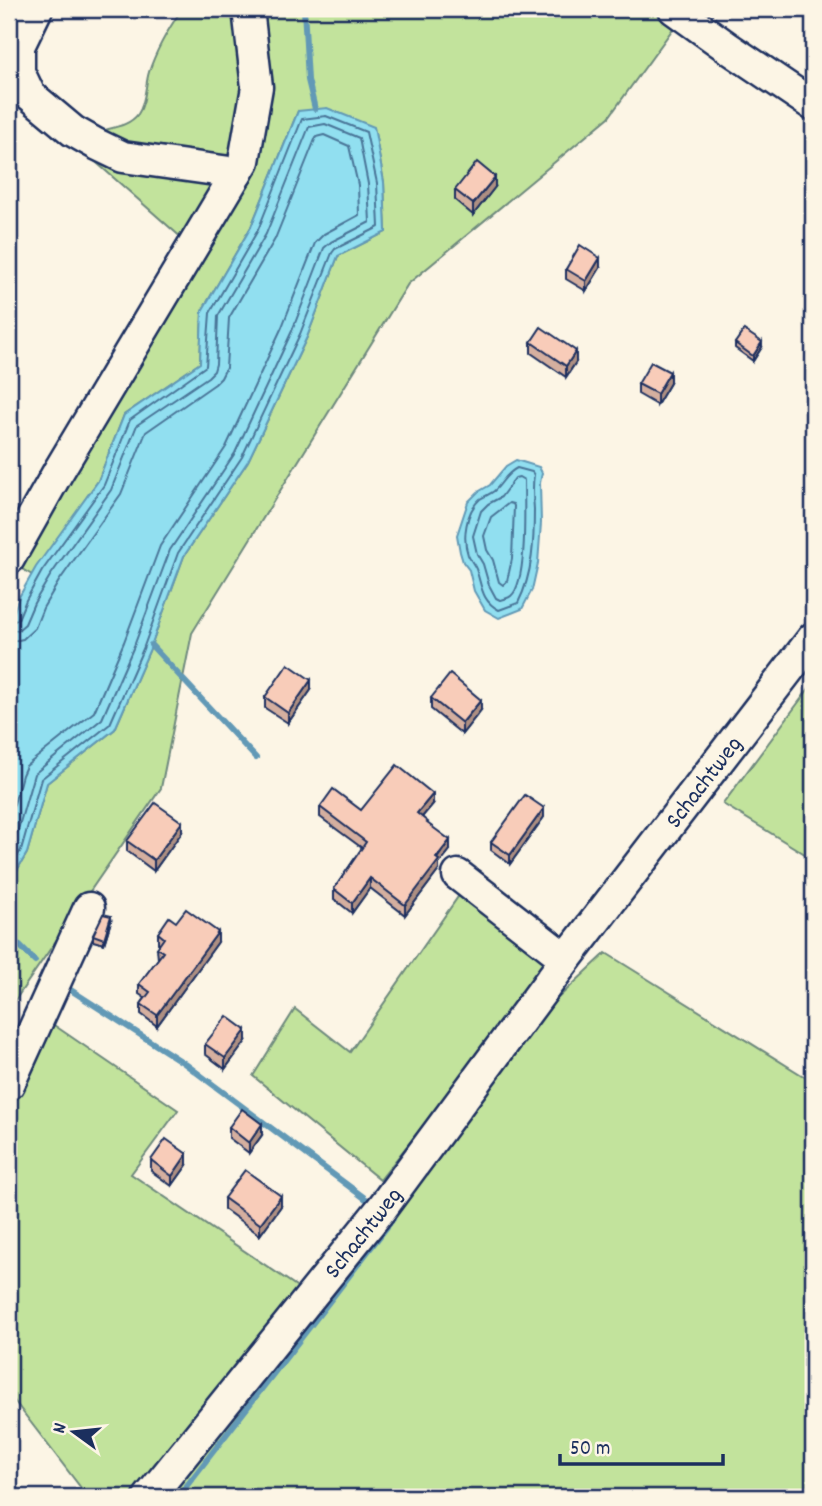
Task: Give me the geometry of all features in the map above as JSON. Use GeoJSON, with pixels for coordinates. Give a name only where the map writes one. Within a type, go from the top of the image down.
{"type":"FeatureCollection","features":[{"type":"Feature","properties":{"kind":"street"},"geometry":{"type":"LineString","coordinates":[[37,9],[19,46],[19,72],[30,95],[73,131],[123,157],[237,173]]}},
{"type":"Feature","properties":{"kind":"street"},"geometry":{"type":"LineString","coordinates":[[9,559],[244,161],[257,87],[248,9]]}},
{"type":"Feature","properties":{"kind":"street"},"geometry":{"type":"LineString","coordinates":[[674,9],[813,105]]}},
{"type":"Feature","properties":{"kind":"street","name":"Schachtweg"},"geometry":{"type":"LineString","coordinates":[[149,1497],[382,1208],[566,959],[813,638]]}},
{"type":"Feature","properties":{"kind":"street"},"geometry":{"type":"LineString","coordinates":[[458,875],[566,959]]}},
{"type":"Feature","properties":{"kind":"street"},"geometry":{"type":"LineString","coordinates":[[9,1084],[89,908]]}},
{"type":"Feature","properties":{"kind":"green space"},"geometry":{"type":"Polygon","coordinates":[[[182,9],[656,9],[677,23],[609,117],[408,284],[192,633],[161,788],[9,1009],[9,884],[27,853],[47,783],[115,729],[149,651],[184,556],[248,461],[307,337],[338,256],[386,232],[384,182],[374,128],[298,111],[251,227],[202,311],[200,363],[124,415],[98,481],[32,575],[17,566],[9,578],[9,527],[184,240],[89,156],[104,130],[127,123],[138,114],[143,105],[155,56],[182,9]]]}},
{"type":"Feature","properties":{"kind":"green space"},"geometry":{"type":"Polygon","coordinates":[[[813,683],[813,859],[723,804],[813,683]]]}},
{"type":"Feature","properties":{"kind":"green space"},"geometry":{"type":"Polygon","coordinates":[[[460,894],[554,960],[380,1180],[253,1076],[295,1009],[350,1052],[460,894]]]}},
{"type":"Feature","properties":{"kind":"green space"},"geometry":{"type":"Polygon","coordinates":[[[606,953],[813,1082],[813,1497],[165,1497],[541,1014],[606,953]]]}},
{"type":"Feature","properties":{"kind":"green space"},"geometry":{"type":"Polygon","coordinates":[[[48,1021],[178,1110],[131,1174],[299,1288],[137,1497],[88,1497],[9,1394],[9,1105],[48,1021]]]}},
{"type":"Feature","properties":{"kind":"water"},"geometry":{"type":"Polygon","coordinates":[[[327,108],[374,127],[384,182],[386,232],[338,256],[307,337],[248,461],[184,556],[149,651],[115,729],[47,783],[27,853],[9,884],[9,626],[19,597],[36,567],[98,481],[124,415],[200,363],[202,311],[251,227],[298,111],[327,108]]]}},
{"type":"Feature","properties":{"kind":"water"},"geometry":{"type":"Polygon","coordinates":[[[516,460],[539,467],[542,473],[538,563],[532,590],[522,609],[499,618],[485,610],[474,591],[469,570],[463,562],[457,535],[468,502],[516,460]]]}},
{"type":"Feature","properties":{"kind":"building"},"geometry":{"type":"Polygon","coordinates":[[[477,162],[495,177],[473,204],[455,190],[477,162]]]}},
{"type":"Feature","properties":{"kind":"building"},"geometry":{"type":"Polygon","coordinates":[[[580,245],[600,258],[586,281],[566,269],[580,245]]]}},
{"type":"Feature","properties":{"kind":"building"},"geometry":{"type":"Polygon","coordinates":[[[541,327],[576,351],[566,366],[531,342],[541,327]]]}},
{"type":"Feature","properties":{"kind":"building"},"geometry":{"type":"Polygon","coordinates":[[[744,330],[762,342],[753,356],[735,343],[744,330]]]}},
{"type":"Feature","properties":{"kind":"building"},"geometry":{"type":"Polygon","coordinates":[[[651,362],[670,372],[657,394],[638,384],[651,362]]]}},
{"type":"Feature","properties":{"kind":"building"},"geometry":{"type":"Polygon","coordinates":[[[288,664],[311,680],[288,713],[265,697],[288,664]]]}},
{"type":"Feature","properties":{"kind":"building"},"geometry":{"type":"Polygon","coordinates":[[[450,674],[481,700],[462,723],[431,698],[450,674]]]}},
{"type":"Feature","properties":{"kind":"building"},"geometry":{"type":"Polygon","coordinates":[[[397,765],[433,794],[417,813],[450,840],[436,858],[439,860],[405,905],[370,878],[352,903],[334,889],[366,842],[320,807],[333,789],[361,810],[397,765]]]}},
{"type":"Feature","properties":{"kind":"building"},"geometry":{"type":"Polygon","coordinates":[[[525,795],[544,808],[510,855],[491,842],[525,795]]]}},
{"type":"Feature","properties":{"kind":"building"},"geometry":{"type":"Polygon","coordinates":[[[155,803],[182,822],[154,860],[127,841],[155,803]]]}},
{"type":"Feature","properties":{"kind":"building"},"geometry":{"type":"Polygon","coordinates":[[[186,909],[218,932],[157,1015],[141,1004],[150,992],[139,984],[163,952],[157,948],[164,938],[158,933],[169,917],[176,922],[186,909]]]}},
{"type":"Feature","properties":{"kind":"building"},"geometry":{"type":"Polygon","coordinates":[[[103,914],[111,916],[104,939],[93,935],[103,914]]]}},
{"type":"Feature","properties":{"kind":"building"},"geometry":{"type":"Polygon","coordinates":[[[227,1016],[246,1030],[225,1058],[205,1044],[227,1016]]]}},
{"type":"Feature","properties":{"kind":"building"},"geometry":{"type":"Polygon","coordinates":[[[242,1109],[262,1124],[249,1143],[229,1127],[242,1109]]]}},
{"type":"Feature","properties":{"kind":"building"},"geometry":{"type":"Polygon","coordinates":[[[166,1139],[187,1154],[172,1176],[151,1160],[166,1139]]]}},
{"type":"Feature","properties":{"kind":"building"},"geometry":{"type":"Polygon","coordinates":[[[245,1170],[281,1196],[260,1224],[224,1198],[245,1170]]]}},
{"type":"Feature","properties":{"kind":"waterway"},"geometry":{"type":"LineString","coordinates":[[304,9],[308,80],[315,109]]}},
{"type":"Feature","properties":{"kind":"waterway"},"geometry":{"type":"LineString","coordinates":[[151,645],[256,758]]}},
{"type":"Feature","properties":{"kind":"waterway"},"geometry":{"type":"LineString","coordinates":[[9,940],[16,942],[35,961]]}},
{"type":"Feature","properties":{"kind":"waterway"},"geometry":{"type":"LineString","coordinates":[[63,985],[184,1063],[366,1199]]}},
{"type":"Feature","properties":{"kind":"waterway"},"geometry":{"type":"LineString","coordinates":[[178,1497],[393,1219]]}}]}
